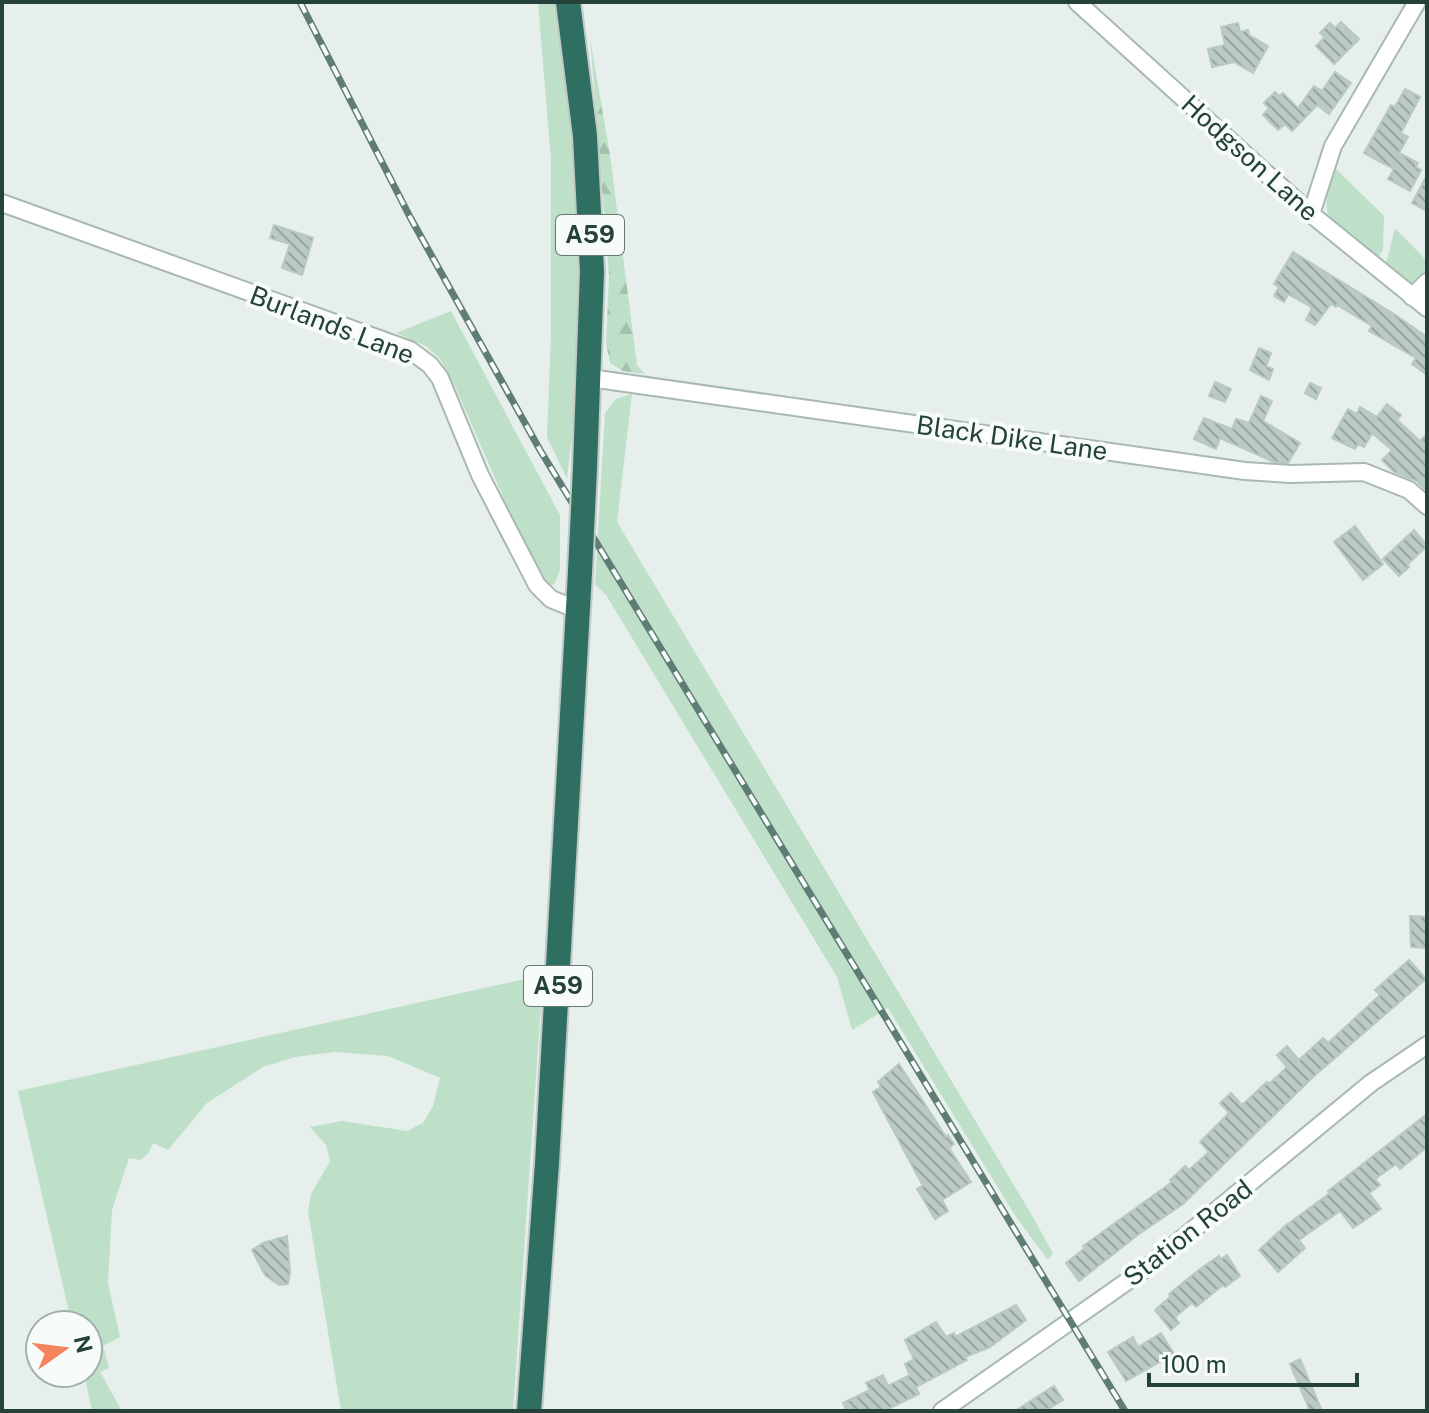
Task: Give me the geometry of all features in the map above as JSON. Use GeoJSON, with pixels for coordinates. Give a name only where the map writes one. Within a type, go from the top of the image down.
{"type":"FeatureCollection","features":[{"type":"Feature","properties":{"kind":"highway","name":"A59"},"geometry":{"type":"LineString","coordinates":[[529,1411],[547,1163],[590,378],[592,272],[585,136],[568,2]]}},
{"type":"Feature","properties":{"kind":"street","name":"Hodgson Lane"},"geometry":{"type":"LineString","coordinates":[[1077,2],[1311,214],[1427,308]]}},
{"type":"Feature","properties":{"kind":"street"},"geometry":{"type":"LineString","coordinates":[[1311,214],[1333,146],[1417,2]]}},
{"type":"Feature","properties":{"kind":"street","name":"Burlands Lane"},"geometry":{"type":"LineString","coordinates":[[2,203],[410,350],[430,365],[440,378],[480,475],[537,585],[551,599],[578,610]]}},
{"type":"Feature","properties":{"kind":"street"},"geometry":{"type":"LineString","coordinates":[[1412,297],[1427,282]]}},
{"type":"Feature","properties":{"kind":"street","name":"Black Dike Lane"},"geometry":{"type":"LineString","coordinates":[[590,378],[1245,471],[1291,474],[1364,472],[1409,490],[1427,506]]}},
{"type":"Feature","properties":{"kind":"street","name":"Station Road"},"geometry":{"type":"LineString","coordinates":[[942,1411],[1149,1266],[1371,1083],[1427,1045]]}},
{"type":"Feature","properties":{"kind":"green space"},"geometry":{"type":"Polygon","coordinates":[[[538,2],[558,2],[579,204],[580,326],[567,479],[547,437],[551,334],[551,160],[538,2]]]}},
{"type":"Feature","properties":{"kind":"green space"},"geometry":{"type":"Polygon","coordinates":[[[590,38],[610,155],[637,365],[645,374],[623,371],[610,363],[606,343],[609,275],[590,38]]]}},
{"type":"Feature","properties":{"kind":"green space"},"geometry":{"type":"Polygon","coordinates":[[[1335,168],[1384,216],[1383,250],[1377,258],[1328,217],[1326,201],[1335,168]]]}},
{"type":"Feature","properties":{"kind":"green space"},"geometry":{"type":"Polygon","coordinates":[[[1395,228],[1427,261],[1427,272],[1411,287],[1386,264],[1395,228]]]}},
{"type":"Feature","properties":{"kind":"green space"},"geometry":{"type":"Polygon","coordinates":[[[451,311],[560,515],[560,571],[554,585],[544,582],[440,359],[426,346],[396,333],[451,311]]]}},
{"type":"Feature","properties":{"kind":"green space"},"geometry":{"type":"Polygon","coordinates":[[[632,394],[617,522],[1030,1212],[1053,1253],[1048,1260],[1016,1217],[888,1008],[852,1030],[837,977],[606,595],[595,584],[605,413],[616,399],[632,394]]]}},
{"type":"Feature","properties":{"kind":"green space"},"geometry":{"type":"Polygon","coordinates":[[[543,975],[513,1411],[341,1411],[308,1211],[311,1194],[330,1161],[326,1145],[310,1127],[342,1121],[407,1131],[423,1123],[433,1106],[440,1078],[388,1056],[335,1052],[295,1057],[263,1067],[207,1103],[168,1150],[153,1143],[148,1154],[140,1160],[129,1158],[112,1210],[108,1283],[120,1337],[104,1345],[104,1309],[68,1309],[18,1091],[543,975]]]}},
{"type":"Feature","properties":{"kind":"green space"},"geometry":{"type":"Polygon","coordinates":[[[104,1350],[109,1368],[104,1370],[104,1350]]]}},
{"type":"Feature","properties":{"kind":"green space"},"geometry":{"type":"Polygon","coordinates":[[[104,1379],[122,1411],[92,1411],[87,1389],[104,1389],[104,1379]]]}},
{"type":"Feature","properties":{"kind":"building"},"geometry":{"type":"Polygon","coordinates":[[[1341,22],[1359,39],[1334,64],[1316,46],[1325,37],[1320,33],[1330,23],[1335,28],[1341,22]]]}},
{"type":"Feature","properties":{"kind":"building"},"geometry":{"type":"Polygon","coordinates":[[[1238,23],[1240,32],[1248,30],[1249,35],[1268,46],[1253,73],[1234,62],[1212,67],[1208,49],[1225,45],[1221,27],[1238,23]]]}},
{"type":"Feature","properties":{"kind":"building"},"geometry":{"type":"Polygon","coordinates":[[[1335,72],[1351,83],[1329,114],[1317,105],[1292,131],[1285,124],[1278,130],[1263,115],[1269,108],[1264,103],[1275,92],[1279,96],[1283,93],[1298,108],[1314,86],[1322,91],[1335,72]]]}},
{"type":"Feature","properties":{"kind":"building"},"geometry":{"type":"Polygon","coordinates":[[[1405,89],[1420,97],[1401,133],[1408,137],[1399,153],[1418,163],[1416,167],[1421,170],[1410,191],[1388,179],[1394,169],[1364,153],[1391,105],[1395,107],[1405,89]]]}},
{"type":"Feature","properties":{"kind":"building"},"geometry":{"type":"Polygon","coordinates":[[[1427,175],[1427,211],[1412,203],[1427,175]]]}},
{"type":"Feature","properties":{"kind":"building"},"geometry":{"type":"Polygon","coordinates":[[[274,225],[313,238],[302,275],[282,268],[290,244],[270,238],[274,225]]]}},
{"type":"Feature","properties":{"kind":"building"},"geometry":{"type":"Polygon","coordinates":[[[1293,252],[1427,337],[1427,375],[1412,364],[1416,358],[1369,331],[1372,326],[1337,305],[1331,304],[1315,325],[1306,320],[1312,308],[1308,305],[1288,294],[1284,302],[1274,296],[1279,287],[1274,284],[1293,252]]]}},
{"type":"Feature","properties":{"kind":"building"},"geometry":{"type":"Polygon","coordinates":[[[1259,348],[1271,353],[1266,366],[1273,369],[1269,380],[1250,370],[1259,348]]]}},
{"type":"Feature","properties":{"kind":"building"},"geometry":{"type":"Polygon","coordinates":[[[1215,382],[1231,389],[1225,402],[1209,396],[1215,382]]]}},
{"type":"Feature","properties":{"kind":"building"},"geometry":{"type":"Polygon","coordinates":[[[1310,383],[1321,388],[1316,399],[1305,393],[1310,383]]]}},
{"type":"Feature","properties":{"kind":"building"},"geometry":{"type":"Polygon","coordinates":[[[1261,396],[1272,401],[1263,421],[1300,443],[1288,463],[1274,462],[1220,438],[1216,449],[1194,439],[1204,418],[1232,429],[1236,419],[1249,423],[1261,396]]]}},
{"type":"Feature","properties":{"kind":"building"},"geometry":{"type":"Polygon","coordinates":[[[1387,404],[1401,415],[1397,420],[1420,441],[1427,434],[1427,491],[1417,481],[1394,472],[1382,460],[1392,450],[1372,433],[1364,447],[1358,444],[1355,449],[1332,438],[1348,409],[1357,414],[1360,407],[1377,417],[1387,404]]]}},
{"type":"Feature","properties":{"kind":"building"},"geometry":{"type":"Polygon","coordinates":[[[1355,526],[1383,564],[1363,580],[1334,542],[1355,526]]]}},
{"type":"Feature","properties":{"kind":"building"},"geometry":{"type":"Polygon","coordinates":[[[1414,530],[1427,546],[1399,576],[1383,559],[1414,530]]]}},
{"type":"Feature","properties":{"kind":"building"},"geometry":{"type":"Polygon","coordinates":[[[1410,916],[1427,917],[1427,948],[1411,947],[1410,916]]]}},
{"type":"Feature","properties":{"kind":"building"},"geometry":{"type":"Polygon","coordinates":[[[1409,960],[1426,979],[1313,1077],[1183,1204],[1079,1281],[1066,1263],[1085,1248],[1083,1246],[1172,1182],[1170,1180],[1185,1166],[1189,1170],[1209,1152],[1200,1142],[1229,1113],[1220,1103],[1231,1093],[1242,1105],[1267,1082],[1269,1084],[1287,1067],[1277,1055],[1287,1046],[1299,1060],[1323,1038],[1328,1043],[1380,995],[1375,990],[1409,960]]]}},
{"type":"Feature","properties":{"kind":"building"},"geometry":{"type":"Polygon","coordinates":[[[899,1064],[946,1137],[948,1135],[954,1144],[949,1148],[971,1182],[942,1200],[948,1211],[935,1219],[917,1189],[923,1186],[873,1092],[881,1087],[878,1082],[899,1064]]]}},
{"type":"Feature","properties":{"kind":"building"},"geometry":{"type":"Polygon","coordinates":[[[1427,1114],[1427,1147],[1400,1169],[1396,1164],[1375,1179],[1380,1185],[1369,1193],[1381,1209],[1353,1228],[1340,1211],[1299,1240],[1305,1248],[1278,1272],[1259,1250],[1285,1226],[1330,1193],[1328,1191],[1427,1114]]]}},
{"type":"Feature","properties":{"kind":"building"},"geometry":{"type":"Polygon","coordinates":[[[287,1236],[290,1272],[288,1284],[279,1285],[265,1275],[252,1250],[263,1243],[287,1236]]]}},
{"type":"Feature","properties":{"kind":"building"},"geometry":{"type":"Polygon","coordinates":[[[1227,1255],[1240,1276],[1225,1287],[1223,1285],[1196,1307],[1192,1303],[1175,1317],[1179,1323],[1171,1330],[1155,1310],[1200,1269],[1219,1256],[1221,1259],[1227,1255]]]}},
{"type":"Feature","properties":{"kind":"building"},"geometry":{"type":"Polygon","coordinates":[[[1016,1305],[1026,1320],[990,1347],[965,1357],[967,1360],[916,1387],[919,1394],[884,1411],[847,1411],[843,1403],[870,1390],[866,1383],[883,1375],[888,1386],[910,1375],[905,1364],[914,1359],[905,1340],[936,1322],[946,1337],[954,1333],[955,1337],[1016,1305]]]}},
{"type":"Feature","properties":{"kind":"building"},"geometry":{"type":"Polygon","coordinates":[[[1161,1333],[1174,1354],[1126,1381],[1108,1352],[1133,1337],[1138,1347],[1161,1333]]]}},
{"type":"Feature","properties":{"kind":"building"},"geometry":{"type":"Polygon","coordinates":[[[1300,1359],[1322,1411],[1310,1411],[1290,1364],[1300,1359]]]}},
{"type":"Feature","properties":{"kind":"building"},"geometry":{"type":"Polygon","coordinates":[[[1054,1386],[1063,1400],[1045,1411],[1015,1411],[1054,1386]]]}},
{"type":"Feature","properties":{"kind":"railway"},"geometry":{"type":"LineString","coordinates":[[300,2],[410,217],[540,450],[1125,1411]]}}]}
